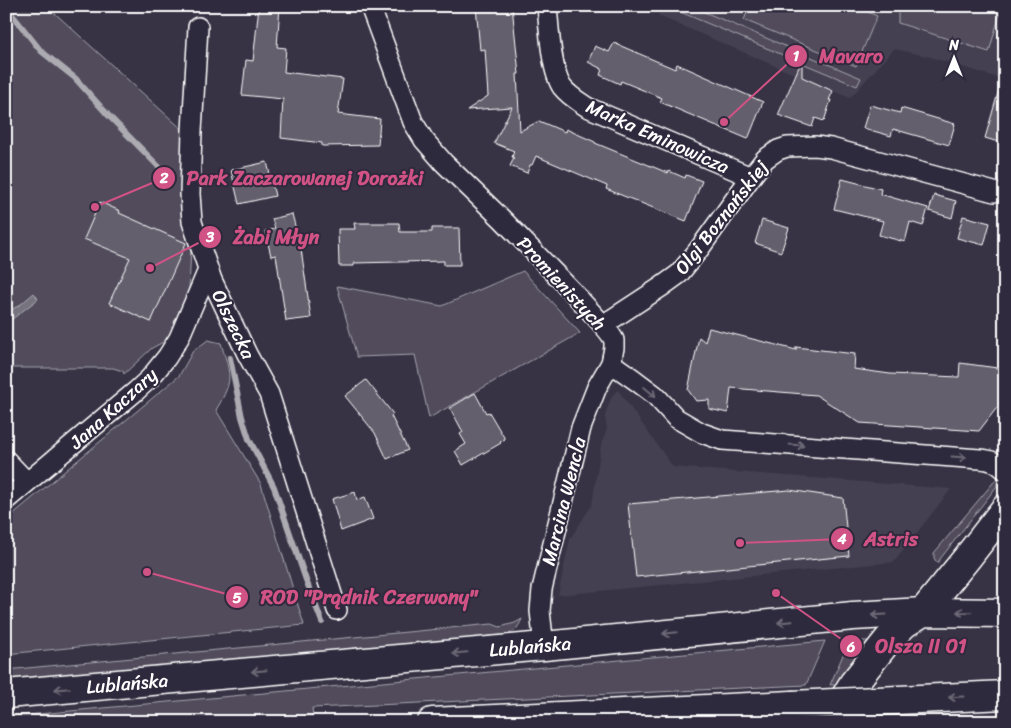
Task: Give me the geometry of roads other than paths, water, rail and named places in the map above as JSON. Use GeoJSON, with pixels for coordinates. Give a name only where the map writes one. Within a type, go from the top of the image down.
{"type":"FeatureCollection","features":[{"type":"Feature","properties":{"kind":"main road"},"geometry":{"type":"LineString","coordinates":[[830,722],[854,684],[888,640],[904,624],[923,612],[1005,510]]}},
{"type":"Feature","properties":{"kind":"main road","name":"Lublańska"},"geometry":{"type":"LineString","coordinates":[[6,694],[544,646],[853,616],[923,612],[1005,613]]}},
{"type":"Feature","properties":{"kind":"main road"},"geometry":{"type":"LineString","coordinates":[[432,722],[1005,695]]}},
{"type":"Feature","properties":{"kind":"street","name":"Promienistych"},"geometry":{"type":"LineString","coordinates":[[370,6],[413,122],[424,140],[444,163],[502,219],[603,325],[614,340],[611,363]]}},
{"type":"Feature","properties":{"kind":"street","name":"Marka Eminowicza"},"geometry":{"type":"LineString","coordinates":[[547,6],[555,70],[562,87],[572,97],[587,107],[751,177]]}},
{"type":"Feature","properties":{"kind":"street","name":"Olszecka"},"geometry":{"type":"LineString","coordinates":[[198,28],[190,194],[192,222],[208,270],[247,354],[269,394],[337,610]]}},
{"type":"Feature","properties":{"kind":"street","name":"Olgi Boznańskiej"},"geometry":{"type":"LineString","coordinates":[[603,325],[662,288],[679,274],[765,159],[787,146],[831,148],[994,192]]}},
{"type":"Feature","properties":{"kind":"street","name":"Jana Kaczary"},"geometry":{"type":"LineString","coordinates":[[6,500],[150,378],[179,338],[208,270]]}},
{"type":"Feature","properties":{"kind":"street"},"geometry":{"type":"LineString","coordinates":[[611,363],[655,395],[676,418],[702,433],[722,440],[992,460],[1005,470]]}},
{"type":"Feature","properties":{"kind":"street","name":"Marcina Wencla"},"geometry":{"type":"LineString","coordinates":[[544,646],[540,600],[557,524],[581,428],[594,395],[611,363]]}},
{"type":"Feature","properties":{"kind":"street"},"geometry":{"type":"LineString","coordinates":[[6,460],[27,482]]}},
{"type":"Feature","properties":{"kind":"waterway"},"geometry":{"type":"LineString","coordinates":[[6,7],[41,51],[75,78],[162,170],[171,182]]}},
{"type":"Feature","properties":{"kind":"waterway"},"geometry":{"type":"LineString","coordinates":[[230,358],[242,417],[249,439],[274,487],[322,622]]}},
{"type":"Feature","properties":{"kind":"place","name":"Mavaro"},"geometry":{"type":"Point","coordinates":[724,122]}},
{"type":"Feature","properties":{"kind":"place","name":"Park Zaczarowanej Dorożki"},"geometry":{"type":"Point","coordinates":[95,207]}},
{"type":"Feature","properties":{"kind":"place","name":"Żabi Młyn"},"geometry":{"type":"Point","coordinates":[150,268]}},
{"type":"Feature","properties":{"kind":"place","name":"Astris"},"geometry":{"type":"Point","coordinates":[740,543]}},
{"type":"Feature","properties":{"kind":"place","name":"ROD \"Prądnik Czerwony\""},"geometry":{"type":"Point","coordinates":[147,572]}},
{"type":"Feature","properties":{"kind":"place","name":"Olsza II 01"},"geometry":{"type":"Point","coordinates":[776,593]}}]}
